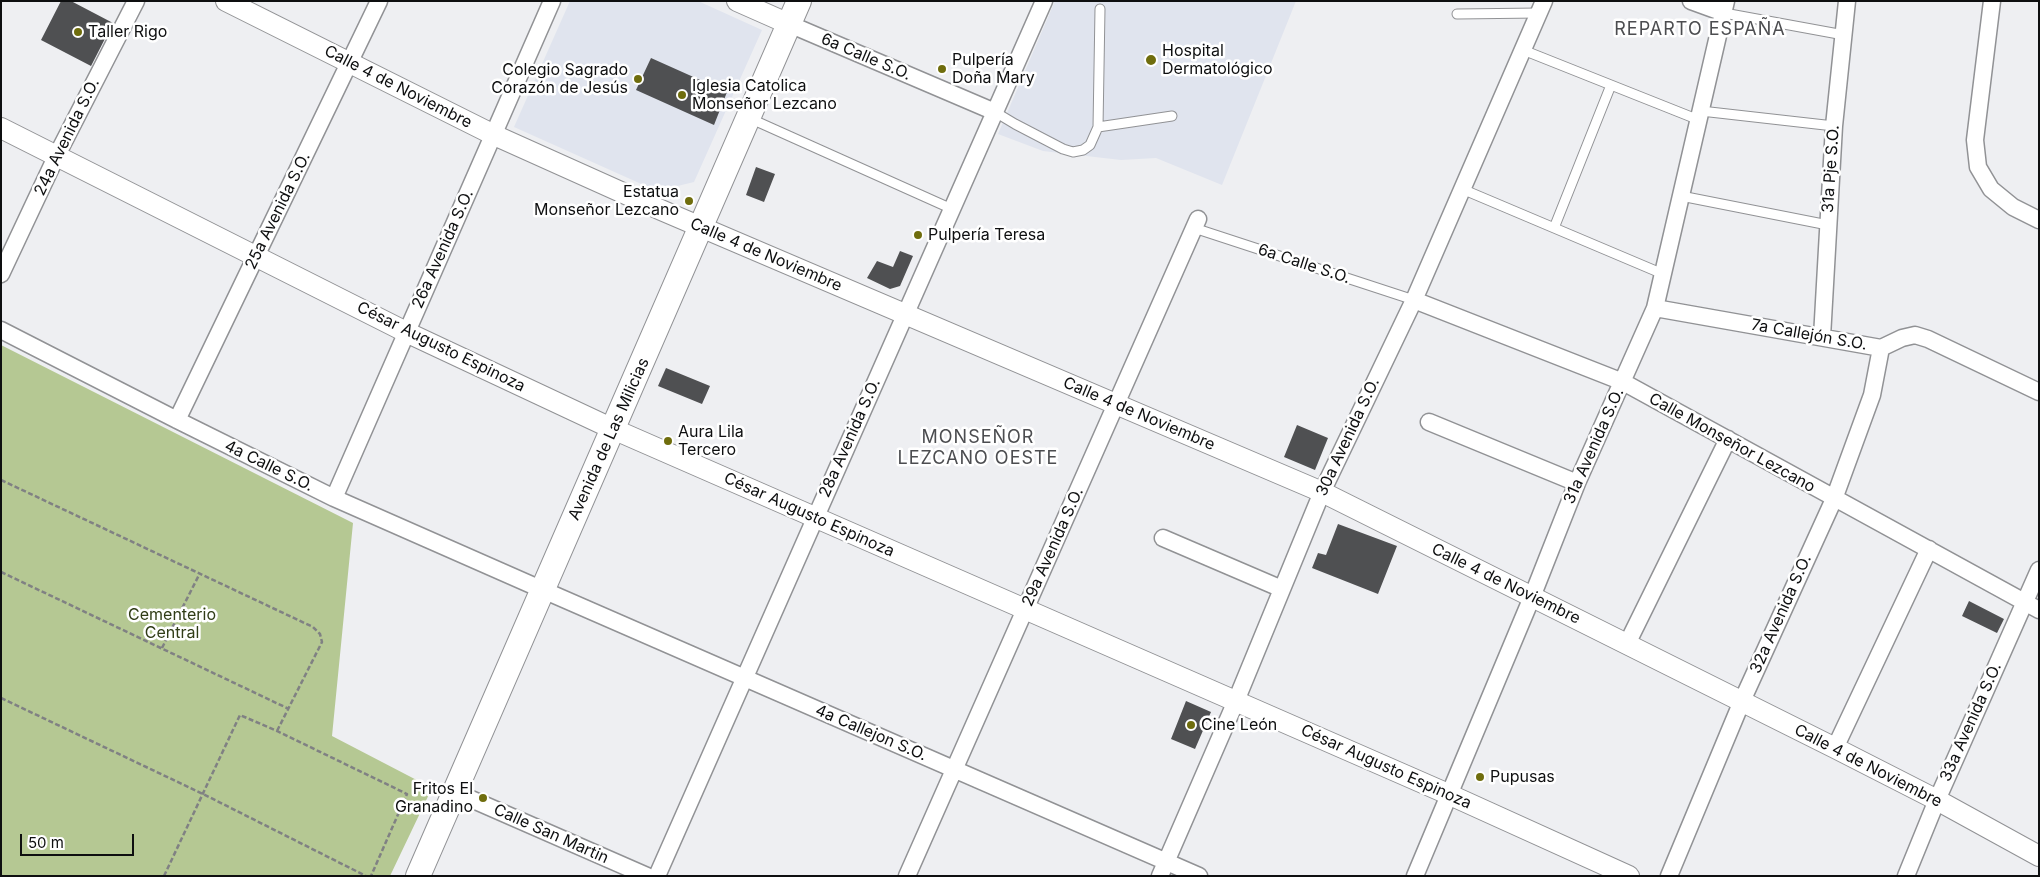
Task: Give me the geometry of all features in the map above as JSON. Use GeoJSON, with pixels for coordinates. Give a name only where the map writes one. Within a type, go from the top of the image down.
{"type":"FeatureCollection","features":[{"type":"Feature","properties":{"kind":"main road","name":"Avenida de Las Milicias"},"geometry":{"type":"LineString","coordinates":[[418,876],[799,1]]}},
{"type":"Feature","properties":{"kind":"street","name":"24a Avenida S.O."},"geometry":{"type":"LineString","coordinates":[[1,274],[56,157],[136,1]]}},
{"type":"Feature","properties":{"kind":"street","name":"Calle 4 de Noviembre"},"geometry":{"type":"LineString","coordinates":[[226,1],[494,135],[701,228],[1322,492],[1836,748],[1937,800],[2039,856]]}},
{"type":"Feature","properties":{"kind":"street","name":"25a Avenida S.O."},"geometry":{"type":"LineString","coordinates":[[177,420],[351,63],[379,1]]}},
{"type":"Feature","properties":{"kind":"street","name":"26a Avenida S.O."},"geometry":{"type":"LineString","coordinates":[[334,498],[552,1]]}},
{"type":"Feature","properties":{"kind":"street","name":"6a Calle S.O."},"geometry":{"type":"LineString","coordinates":[[737,1],[995,112]]}},
{"type":"Feature","properties":{"kind":"street","name":"28a Avenida S.O."},"geometry":{"type":"LineString","coordinates":[[657,876],[1044,1]]}},
{"type":"Feature","properties":{"kind":"street"},"geometry":{"type":"LineString","coordinates":[[1691,1],[1725,7]]}},
{"type":"Feature","properties":{"kind":"street","name":"31a Pje S.O."},"geometry":{"type":"LineString","coordinates":[[1822,337],[1834,126],[1848,1]]}},
{"type":"Feature","properties":{"kind":"street"},"geometry":{"type":"LineString","coordinates":[[1992,1],[1975,140],[1978,167],[1991,189],[2013,207],[2039,220]]}},
{"type":"Feature","properties":{"kind":"street","name":"30a Avenida S.O."},"geometry":{"type":"LineString","coordinates":[[1164,868],[1236,701],[1322,492],[1414,300],[1542,7]]}},
{"type":"Feature","properties":{"kind":"street","name":"31a Avenida S.O."},"geometry":{"type":"LineString","coordinates":[[1415,876],[1532,597],[1576,483],[1655,308],[1725,7]]}},
{"type":"Feature","properties":{"kind":"street","name":"César Augusto Espinoza"},"geometry":{"type":"LineString","coordinates":[[1,128],[406,332],[612,429],[1448,794],[1629,876]]}},
{"type":"Feature","properties":{"kind":"street","name":"29a Avenida S.O."},"geometry":{"type":"LineString","coordinates":[[907,876],[1196,223]]}},
{"type":"Feature","properties":{"kind":"street","name":"Calle Monseñor Lezcano"},"geometry":{"type":"LineString","coordinates":[[1414,300],[1622,382],[2032,606]]}},
{"type":"Feature","properties":{"kind":"street","name":"7a Callejón S.O."},"geometry":{"type":"LineString","coordinates":[[1655,308],[1881,348],[1902,338],[1915,335],[1928,339],[2039,392]]}},
{"type":"Feature","properties":{"kind":"street","name":"4a Calle S.O."},"geometry":{"type":"LineString","coordinates":[[1,330],[334,498],[543,590]]}},
{"type":"Feature","properties":{"kind":"street","name":"32a Avenida S.O."},"geometry":{"type":"LineString","coordinates":[[1668,876],[1742,701],[1834,499],[1872,395],[1881,348]]}},
{"type":"Feature","properties":{"kind":"street"},"geometry":{"type":"LineString","coordinates":[[1429,422],[1576,483]]}},
{"type":"Feature","properties":{"kind":"street"},"geometry":{"type":"LineString","coordinates":[[1627,644],[1728,439]]}},
{"type":"Feature","properties":{"kind":"street"},"geometry":{"type":"LineString","coordinates":[[1162,538],[1282,590]]}},
{"type":"Feature","properties":{"kind":"street"},"geometry":{"type":"LineString","coordinates":[[1836,748],[1929,549]]}},
{"type":"Feature","properties":{"kind":"street","name":"33a Avenida S.O."},"geometry":{"type":"LineString","coordinates":[[1906,876],[1937,800],[2032,606],[2039,570]]}},
{"type":"Feature","properties":{"kind":"street","name":"4a Callejon S.O."},"geometry":{"type":"LineString","coordinates":[[543,590],[954,769],[1164,868],[1199,876]]}},
{"type":"Feature","properties":{"kind":"street","name":"Calle San Martin"},"geometry":{"type":"LineString","coordinates":[[455,792],[647,876]]}},
{"type":"Feature","properties":{"kind":"lane"},"geometry":{"type":"LineString","coordinates":[[1457,14],[1542,7]]}},
{"type":"Feature","properties":{"kind":"lane"},"geometry":{"type":"LineString","coordinates":[[1725,7],[1844,36]]}},
{"type":"Feature","properties":{"kind":"lane"},"geometry":{"type":"LineString","coordinates":[[995,112],[1063,149],[1073,152],[1083,150],[1090,145],[1098,127],[1100,9]]}},
{"type":"Feature","properties":{"kind":"lane"},"geometry":{"type":"LineString","coordinates":[[1523,50],[1611,85],[1700,115],[1834,126]]}},
{"type":"Feature","properties":{"kind":"lane"},"geometry":{"type":"LineString","coordinates":[[1554,228],[1611,85]]}},
{"type":"Feature","properties":{"kind":"lane"},"geometry":{"type":"LineString","coordinates":[[1098,127],[1172,116]]}},
{"type":"Feature","properties":{"kind":"lane"},"geometry":{"type":"LineString","coordinates":[[749,118],[952,209]]}},
{"type":"Feature","properties":{"kind":"lane"},"geometry":{"type":"LineString","coordinates":[[1462,189],[1663,274]]}},
{"type":"Feature","properties":{"kind":"lane"},"geometry":{"type":"LineString","coordinates":[[1681,196],[1828,225]]}},
{"type":"Feature","properties":{"kind":"lane","name":"6a Calle S.O."},"geometry":{"type":"LineString","coordinates":[[1196,223],[1414,300]]}},
{"type":"Feature","properties":{"kind":"path"},"geometry":{"type":"LineString","coordinates":[[1,480],[313,627],[320,634],[322,642],[277,731]]}},
{"type":"Feature","properties":{"kind":"path"},"geometry":{"type":"LineString","coordinates":[[1,572],[289,709]]}},
{"type":"Feature","properties":{"kind":"path"},"geometry":{"type":"LineString","coordinates":[[162,648],[200,574]]}},
{"type":"Feature","properties":{"kind":"path"},"geometry":{"type":"LineString","coordinates":[[1,698],[202,794],[366,876]]}},
{"type":"Feature","properties":{"kind":"path"},"geometry":{"type":"LineString","coordinates":[[164,876],[240,715],[407,794],[371,876]]}},
{"type":"Feature","properties":{"kind":"shaded area","name":"Colegio Sagrado Corazón de Jesús"},"geometry":{"type":"Polygon","coordinates":[[[570,1],[698,1],[762,30],[694,182],[657,191],[514,127],[570,1]]]}},
{"type":"Feature","properties":{"kind":"shaded area","name":"Hospital Dermatológico"},"geometry":{"type":"Polygon","coordinates":[[[1055,1],[1296,1],[1222,185],[1156,158],[1121,160],[1043,151],[998,134],[1055,1]]]}},
{"type":"Feature","properties":{"kind":"green space","name":"Cementerio Central"},"geometry":{"type":"Polygon","coordinates":[[[1,345],[353,523],[332,736],[432,788],[390,876],[1,876],[1,345]]]}},
{"type":"Feature","properties":{"kind":"building","name":"Taller Rigo"},"geometry":{"type":"Polygon","coordinates":[[[61,1],[71,1],[113,23],[91,66],[41,40],[61,1]]]}},
{"type":"Feature","properties":{"kind":"building"},"geometry":{"type":"Polygon","coordinates":[[[651,58],[727,92],[714,125],[636,90],[651,58]]]}},
{"type":"Feature","properties":{"kind":"building"},"geometry":{"type":"Polygon","coordinates":[[[756,167],[775,174],[764,202],[746,195],[756,167]]]}},
{"type":"Feature","properties":{"kind":"building"},"geometry":{"type":"Polygon","coordinates":[[[900,251],[913,256],[900,286],[890,289],[867,278],[877,261],[893,267],[900,251]]]}},
{"type":"Feature","properties":{"kind":"building"},"geometry":{"type":"Polygon","coordinates":[[[666,368],[710,386],[702,404],[658,386],[666,368]]]}},
{"type":"Feature","properties":{"kind":"building"},"geometry":{"type":"Polygon","coordinates":[[[1297,425],[1328,438],[1315,470],[1284,457],[1297,425]]]}},
{"type":"Feature","properties":{"kind":"building"},"geometry":{"type":"Polygon","coordinates":[[[1338,524],[1397,546],[1378,594],[1312,568],[1318,553],[1326,555],[1338,524]]]}},
{"type":"Feature","properties":{"kind":"building"},"geometry":{"type":"Polygon","coordinates":[[[1969,601],[2004,619],[1997,633],[1962,616],[1969,601]]]}},
{"type":"Feature","properties":{"kind":"building","name":"Cine León"},"geometry":{"type":"Polygon","coordinates":[[[1186,701],[1211,712],[1195,749],[1171,739],[1186,701]]]}},
{"type":"Feature","properties":{"kind":"place","name":"Taller Rigo"},"geometry":{"type":"Point","coordinates":[78,32]}},
{"type":"Feature","properties":{"kind":"place","name":"Hospital Dermatológico"},"geometry":{"type":"Point","coordinates":[1151,60]}},
{"type":"Feature","properties":{"kind":"place","name":"Pulpería Doña Mary"},"geometry":{"type":"Point","coordinates":[942,69]}},
{"type":"Feature","properties":{"kind":"place","name":"Colegio Sagrado Corazón de Jesús"},"geometry":{"type":"Point","coordinates":[638,79]}},
{"type":"Feature","properties":{"kind":"place","name":"Iglesia Catolica Monseñor Lezcano"},"geometry":{"type":"Point","coordinates":[682,95]}},
{"type":"Feature","properties":{"kind":"place","name":"Estatua Monseñor Lezcano"},"geometry":{"type":"Point","coordinates":[689,201]}},
{"type":"Feature","properties":{"kind":"place","name":"Pulpería Teresa"},"geometry":{"type":"Point","coordinates":[918,235]}},
{"type":"Feature","properties":{"kind":"place","name":"Aura Lila Tercero"},"geometry":{"type":"Point","coordinates":[668,441]}},
{"type":"Feature","properties":{"kind":"place","name":"Cine León"},"geometry":{"type":"Point","coordinates":[1191,725]}},
{"type":"Feature","properties":{"kind":"place","name":"Pupusas"},"geometry":{"type":"Point","coordinates":[1480,777]}},
{"type":"Feature","properties":{"kind":"place","name":"Fritos El Granadino"},"geometry":{"type":"Point","coordinates":[483,798]}},
{"type":"Feature","properties":{"kind":"district","name":"REPARTO ESPAÑA"},"geometry":{"type":"Point","coordinates":[1700,30]}},
{"type":"Feature","properties":{"kind":"district","name":"MONSEÑOR LEZCANO OESTE"},"geometry":{"type":"Point","coordinates":[978,448]}}]}
